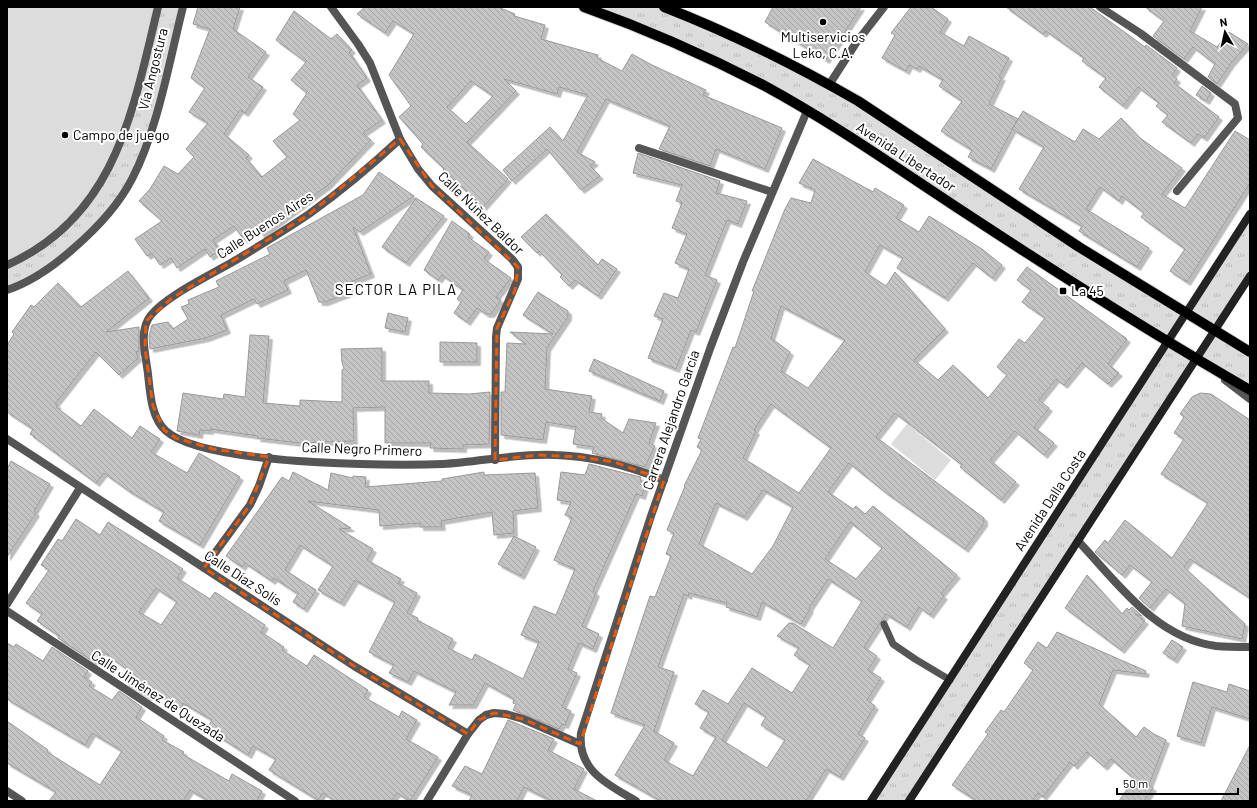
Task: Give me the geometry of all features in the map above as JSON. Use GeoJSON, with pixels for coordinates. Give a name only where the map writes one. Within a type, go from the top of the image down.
{"type":"FeatureCollection","features":[{"type":"Feature","properties":{"kind":"main road","name":"Avenida Libertador"},"geometry":{"type":"LineString","coordinates":[[584,7],[708,58],[766,87],[807,111],[1167,341],[1250,390]]}},
{"type":"Feature","properties":{"kind":"main road","name":"Avenida Libertador"},"geometry":{"type":"LineString","coordinates":[[664,7],[741,40],[829,85],[888,121],[1080,247],[1250,352]]}},
{"type":"Feature","properties":{"kind":"street","name":"Vía Angostura"},"geometry":{"type":"LineString","coordinates":[[7,265],[30,253],[65,225],[80,210],[103,180],[119,147],[128,123],[158,7]]}},
{"type":"Feature","properties":{"kind":"street","name":"Vía Angostura"},"geometry":{"type":"LineString","coordinates":[[7,290],[32,278],[67,254],[86,238],[120,199],[132,179],[152,125],[182,7]]}},
{"type":"Feature","properties":{"kind":"street","name":"Calle Núñez Baldor"},"geometry":{"type":"LineString","coordinates":[[331,7],[370,63],[400,139],[418,169],[432,186],[512,258],[518,267],[519,273],[515,290],[497,328],[495,460]]}},
{"type":"Feature","properties":{"kind":"street"},"geometry":{"type":"LineString","coordinates":[[829,85],[856,43],[884,7]]}},
{"type":"Feature","properties":{"kind":"street"},"geometry":{"type":"LineString","coordinates":[[1100,7],[1146,38],[1235,104],[1238,118],[1178,191]]}},
{"type":"Feature","properties":{"kind":"street","name":"Carrera Alejandro García"},"geometry":{"type":"LineString","coordinates":[[580,744],[588,711],[664,480],[714,339],[743,262],[807,111]]}},
{"type":"Feature","properties":{"kind":"street","name":"Calle Buenos Aires"},"geometry":{"type":"LineString","coordinates":[[144,328],[146,321],[159,307],[307,216],[339,192],[400,139]]}},
{"type":"Feature","properties":{"kind":"street"},"geometry":{"type":"LineString","coordinates":[[639,148],[772,192]]}},
{"type":"Feature","properties":{"kind":"street","name":"Avenida Dalla Costa"},"geometry":{"type":"LineString","coordinates":[[871,801],[1250,214]]}},
{"type":"Feature","properties":{"kind":"street"},"geometry":{"type":"LineString","coordinates":[[909,801],[1250,276]]}},
{"type":"Feature","properties":{"kind":"street","name":"Calle Negro Primero"},"geometry":{"type":"LineString","coordinates":[[144,328],[153,406],[157,419],[164,430],[176,438],[213,449],[244,456],[392,465],[495,460],[538,455],[581,457],[614,462],[664,480]]}},
{"type":"Feature","properties":{"kind":"street","name":"Avenida Libertador"},"geometry":{"type":"LineString","coordinates":[[1196,359],[1250,398]]}},
{"type":"Feature","properties":{"kind":"street","name":"Calle Díaz Solís"},"geometry":{"type":"LineString","coordinates":[[7,439],[354,666],[468,734]]}},
{"type":"Feature","properties":{"kind":"street"},"geometry":{"type":"LineString","coordinates":[[204,568],[250,505],[259,486],[269,458]]}},
{"type":"Feature","properties":{"kind":"street"},"geometry":{"type":"LineString","coordinates":[[7,604],[80,488]]}},
{"type":"Feature","properties":{"kind":"street"},"geometry":{"type":"LineString","coordinates":[[1078,541],[1137,605],[1168,629],[1180,635],[1216,646],[1250,648]]}},
{"type":"Feature","properties":{"kind":"street","name":"Calle Jiménez de Quezada"},"geometry":{"type":"LineString","coordinates":[[7,611],[295,801]]}},
{"type":"Feature","properties":{"kind":"street"},"geometry":{"type":"LineString","coordinates":[[427,801],[468,734],[479,720],[494,713],[523,719],[580,744],[583,757],[595,774],[636,801]]}},
{"type":"Feature","properties":{"kind":"street"},"geometry":{"type":"LineString","coordinates":[[7,791],[22,801]]}},
{"type":"Feature","properties":{"kind":"lane"},"geometry":{"type":"LineString","coordinates":[[884,624],[893,644],[950,680]]}},
{"type":"Feature","properties":{"kind":"highlighted area"},"geometry":{"type":"Polygon","coordinates":[[[400,139],[432,186],[518,267],[515,290],[497,328],[495,460],[538,455],[581,457],[614,462],[664,480],[580,744],[523,719],[494,713],[479,720],[468,734],[354,666],[204,568],[250,505],[269,457],[213,449],[176,438],[164,430],[153,406],[145,348],[146,321],[172,298],[307,216],[400,139]]]}},
{"type":"Feature","properties":{"kind":"green space","name":"Campo de juego"},"geometry":{"type":"Polygon","coordinates":[[[7,7],[158,7],[138,89],[110,166],[65,225],[7,265],[7,7]]]}},
{"type":"Feature","properties":{"kind":"green space"},"geometry":{"type":"Polygon","coordinates":[[[158,7],[183,7],[152,125],[120,199],[67,254],[7,290],[7,265],[158,7]]]}},
{"type":"Feature","properties":{"kind":"green space"},"geometry":{"type":"Polygon","coordinates":[[[584,7],[664,7],[789,63],[1186,312],[1250,214],[1250,276],[1216,330],[1250,352],[1250,399],[1197,359],[909,801],[871,801],[1167,341],[766,87],[584,7]],[[1186,312],[1168,341],[1196,359],[1215,330],[1186,312]]]}},
{"type":"Feature","properties":{"kind":"green space"},"geometry":{"type":"Polygon","coordinates":[[[907,424],[951,460],[935,480],[891,444],[907,424]]]}},
{"type":"Feature","properties":{"kind":"building"},"geometry":{"type":"Polygon","coordinates":[[[198,7],[240,7],[233,29],[266,52],[248,77],[263,87],[245,113],[240,110],[224,134],[249,155],[246,158],[262,177],[287,157],[273,141],[300,120],[293,114],[307,93],[291,80],[306,62],[276,40],[294,11],[331,39],[337,34],[352,50],[349,52],[367,78],[357,85],[382,120],[363,133],[371,140],[328,185],[261,235],[259,229],[244,240],[234,226],[213,240],[220,250],[210,257],[205,249],[177,268],[171,258],[160,265],[152,253],[147,256],[135,239],[162,221],[139,201],[150,189],[164,166],[178,174],[194,157],[186,149],[208,123],[189,112],[205,88],[191,78],[210,29],[193,24],[198,7]]]}},
{"type":"Feature","properties":{"kind":"building"},"geometry":{"type":"Polygon","coordinates":[[[365,7],[498,7],[515,14],[514,16],[545,25],[541,39],[598,55],[597,58],[622,71],[632,54],[706,90],[703,95],[782,128],[765,169],[716,149],[710,166],[659,149],[670,126],[606,99],[577,152],[595,162],[590,166],[600,176],[581,190],[547,149],[512,181],[503,170],[550,127],[563,141],[588,95],[559,87],[557,94],[504,79],[516,91],[467,142],[508,179],[483,207],[443,170],[444,169],[421,147],[423,144],[399,117],[411,106],[389,75],[414,34],[393,21],[385,33],[357,14],[365,7]],[[471,81],[447,107],[466,124],[493,96],[471,81]]]}},
{"type":"Feature","properties":{"kind":"building","name":"Multiservicios Leko, C.A."},"geometry":{"type":"Polygon","coordinates":[[[773,7],[861,7],[826,60],[765,22],[773,7]]]}},
{"type":"Feature","properties":{"kind":"building"},"geometry":{"type":"Polygon","coordinates":[[[911,7],[931,7],[948,19],[940,32],[964,46],[969,36],[1009,58],[999,77],[1002,77],[989,104],[1018,119],[991,169],[968,157],[972,150],[941,131],[962,101],[939,86],[943,80],[919,66],[917,69],[909,65],[906,71],[882,58],[895,35],[891,33],[911,7]]]}},
{"type":"Feature","properties":{"kind":"building"},"geometry":{"type":"Polygon","coordinates":[[[1006,7],[1090,7],[1177,68],[1172,75],[1177,79],[1174,83],[1219,117],[1204,138],[1198,134],[1191,143],[1162,122],[1168,115],[1156,106],[1159,103],[1138,87],[1123,106],[1099,87],[1106,78],[1082,61],[1084,58],[1046,31],[1043,34],[1006,7]]]}},
{"type":"Feature","properties":{"kind":"building"},"geometry":{"type":"Polygon","coordinates":[[[1145,7],[1202,7],[1190,31],[1217,47],[1229,32],[1248,44],[1231,63],[1217,84],[1208,77],[1215,64],[1193,47],[1184,59],[1153,36],[1164,21],[1145,7]]]}},
{"type":"Feature","properties":{"kind":"building"},"geometry":{"type":"Polygon","coordinates":[[[1202,86],[1211,93],[1206,101],[1196,95],[1202,86]]]}},
{"type":"Feature","properties":{"kind":"building"},"geometry":{"type":"Polygon","coordinates":[[[1023,111],[1075,142],[1083,129],[1099,139],[1121,118],[1140,138],[1182,168],[1162,194],[1185,208],[1235,131],[1250,140],[1250,183],[1187,282],[1170,271],[1185,249],[1141,217],[1144,213],[1122,196],[1119,201],[1100,187],[1086,209],[1149,248],[1137,267],[1079,231],[1082,226],[1019,189],[1044,147],[1012,129],[1023,111]]]}},
{"type":"Feature","properties":{"kind":"building"},"geometry":{"type":"Polygon","coordinates":[[[638,153],[720,181],[716,193],[747,201],[738,224],[727,220],[705,275],[717,280],[696,332],[691,330],[676,369],[648,358],[663,319],[654,316],[664,293],[678,298],[689,269],[675,263],[687,234],[672,228],[682,203],[676,201],[682,185],[633,173],[638,153]]]}},
{"type":"Feature","properties":{"kind":"building"},"geometry":{"type":"Polygon","coordinates":[[[813,159],[873,192],[875,188],[904,205],[896,218],[919,232],[929,216],[982,249],[1002,265],[992,278],[973,263],[945,298],[897,268],[903,258],[880,245],[865,272],[886,286],[895,272],[945,329],[914,360],[938,380],[953,365],[988,398],[1007,375],[997,367],[1019,339],[1025,343],[1045,318],[1022,302],[1031,290],[1017,280],[1027,267],[1127,339],[1108,364],[1119,373],[1108,384],[1082,363],[1064,385],[1056,379],[1039,400],[1049,408],[1034,427],[1054,443],[1044,455],[1015,431],[990,460],[1016,482],[1001,500],[960,467],[962,465],[895,413],[876,437],[984,518],[984,523],[965,549],[885,492],[849,463],[828,492],[853,509],[856,506],[865,514],[873,506],[957,575],[941,594],[944,596],[930,615],[919,607],[907,627],[886,614],[864,647],[877,656],[868,670],[881,678],[867,700],[875,706],[858,734],[865,738],[840,777],[826,769],[806,801],[661,801],[615,775],[645,725],[611,713],[650,596],[655,597],[671,556],[666,554],[674,533],[667,530],[684,486],[702,450],[697,447],[701,439],[698,438],[733,347],[735,348],[754,291],[752,291],[785,209],[791,198],[811,203],[815,190],[799,183],[813,159]],[[781,306],[771,338],[790,352],[781,371],[808,388],[845,340],[781,306]],[[771,404],[754,430],[756,431],[743,458],[799,493],[831,448],[771,404]],[[763,490],[744,517],[716,503],[699,544],[752,574],[773,546],[793,507],[763,490]],[[850,522],[825,559],[856,579],[882,548],[850,522]],[[828,579],[809,608],[810,609],[801,624],[762,602],[757,617],[726,607],[727,603],[689,593],[688,596],[684,594],[658,667],[674,672],[654,731],[674,743],[664,760],[693,776],[716,737],[700,728],[709,712],[695,704],[703,690],[728,704],[752,668],[792,693],[810,665],[794,655],[799,648],[777,636],[789,623],[793,623],[833,648],[862,601],[828,579]],[[744,703],[722,740],[767,768],[785,740],[761,725],[766,717],[744,703]]]}},
{"type":"Feature","properties":{"kind":"building"},"geometry":{"type":"Polygon","coordinates":[[[379,172],[414,196],[360,232],[353,227],[371,274],[348,283],[351,292],[325,302],[319,302],[306,270],[284,281],[288,290],[257,304],[254,299],[221,315],[227,330],[206,338],[150,349],[149,336],[152,325],[168,322],[173,329],[188,319],[181,307],[189,304],[188,300],[219,287],[216,281],[270,254],[267,248],[363,195],[379,172]]]}},
{"type":"Feature","properties":{"kind":"building"},"geometry":{"type":"Polygon","coordinates":[[[416,198],[444,216],[406,263],[382,247],[416,198]]]}},
{"type":"Feature","properties":{"kind":"building"},"geometry":{"type":"Polygon","coordinates":[[[546,214],[598,265],[602,259],[617,269],[598,296],[575,280],[569,286],[560,277],[562,275],[539,251],[537,253],[521,237],[546,214]]]}},
{"type":"Feature","properties":{"kind":"building"},"geometry":{"type":"Polygon","coordinates":[[[452,221],[470,234],[468,237],[489,252],[484,259],[511,278],[496,297],[501,300],[491,314],[486,314],[477,308],[467,322],[454,313],[461,302],[457,299],[463,290],[442,275],[438,280],[424,270],[452,221]]]}},
{"type":"Feature","properties":{"kind":"building"},"geometry":{"type":"Polygon","coordinates":[[[128,271],[149,298],[106,332],[139,327],[139,351],[136,352],[138,358],[119,375],[96,352],[55,404],[58,405],[56,407],[81,426],[94,409],[132,438],[140,426],[160,439],[151,452],[187,473],[199,453],[240,477],[200,545],[159,521],[164,512],[129,491],[104,473],[96,483],[30,434],[33,429],[7,412],[7,345],[14,334],[12,332],[31,305],[34,307],[58,283],[81,307],[128,271]]]}},
{"type":"Feature","properties":{"kind":"building"},"geometry":{"type":"Polygon","coordinates":[[[538,292],[568,311],[568,317],[547,348],[545,389],[592,396],[589,412],[602,414],[601,418],[623,433],[629,419],[656,423],[649,443],[655,446],[645,467],[592,453],[594,447],[573,444],[576,427],[546,422],[543,440],[501,435],[501,392],[505,392],[507,343],[526,344],[510,332],[553,334],[523,315],[538,292]]]}},
{"type":"Feature","properties":{"kind":"building"},"geometry":{"type":"Polygon","coordinates":[[[388,313],[408,318],[405,332],[385,328],[388,313]]]}},
{"type":"Feature","properties":{"kind":"building"},"geometry":{"type":"Polygon","coordinates":[[[250,335],[269,336],[263,403],[300,406],[300,400],[342,402],[342,370],[344,369],[341,349],[382,348],[382,381],[429,381],[429,393],[469,394],[490,392],[489,444],[463,445],[463,449],[430,448],[431,443],[385,443],[385,407],[353,408],[354,441],[299,443],[257,438],[258,436],[210,429],[210,431],[200,430],[199,435],[177,431],[183,393],[223,399],[224,394],[245,397],[250,335]]]}},
{"type":"Feature","properties":{"kind":"building"},"geometry":{"type":"Polygon","coordinates":[[[440,342],[477,343],[477,362],[440,362],[440,342]]]}},
{"type":"Feature","properties":{"kind":"building"},"geometry":{"type":"Polygon","coordinates":[[[594,359],[664,391],[660,401],[589,371],[594,359]]]}},
{"type":"Feature","properties":{"kind":"building"},"geometry":{"type":"Polygon","coordinates":[[[1200,393],[1211,394],[1250,420],[1250,598],[1190,559],[1184,567],[1245,624],[1242,639],[1182,626],[1185,604],[1166,589],[1150,608],[1139,598],[1152,582],[1130,565],[1122,575],[1095,552],[1105,540],[1108,543],[1125,520],[1172,558],[1208,503],[1161,474],[1184,439],[1174,433],[1184,417],[1180,414],[1192,397],[1200,393]]]}},
{"type":"Feature","properties":{"kind":"building"},"geometry":{"type":"Polygon","coordinates":[[[11,461],[50,484],[34,511],[36,513],[7,557],[7,469],[11,461]]]}},
{"type":"Feature","properties":{"kind":"building"},"geometry":{"type":"Polygon","coordinates":[[[589,464],[641,477],[640,481],[646,483],[642,496],[636,494],[593,591],[596,593],[582,626],[599,634],[593,649],[579,643],[568,669],[577,673],[562,707],[571,711],[565,725],[562,724],[559,729],[513,710],[516,704],[513,703],[514,699],[485,683],[473,705],[449,705],[456,692],[414,671],[408,682],[389,673],[394,665],[369,652],[395,602],[355,580],[341,603],[318,590],[333,566],[300,545],[285,570],[316,590],[304,609],[293,602],[298,594],[274,578],[272,581],[245,563],[242,567],[226,556],[282,477],[289,481],[293,472],[328,490],[331,473],[353,478],[353,476],[366,477],[365,487],[442,481],[442,479],[484,472],[484,475],[535,473],[538,508],[513,511],[514,533],[494,535],[492,512],[441,521],[442,527],[420,527],[420,523],[380,526],[379,510],[308,501],[351,528],[339,529],[373,549],[367,560],[401,579],[398,583],[417,593],[407,613],[453,639],[448,648],[472,660],[475,654],[523,679],[539,642],[521,635],[534,606],[556,615],[575,569],[554,560],[572,518],[565,515],[571,502],[557,500],[561,472],[585,475],[589,464]]]}},
{"type":"Feature","properties":{"kind":"building"},"geometry":{"type":"Polygon","coordinates":[[[76,519],[100,535],[108,522],[183,569],[177,578],[210,599],[215,592],[265,625],[261,632],[284,647],[282,650],[307,666],[314,655],[368,690],[364,697],[399,717],[402,711],[417,720],[406,739],[438,757],[410,801],[397,793],[391,801],[335,801],[323,793],[318,800],[269,770],[276,759],[253,746],[248,755],[207,729],[212,720],[183,703],[181,708],[152,690],[148,697],[125,682],[132,673],[102,651],[94,662],[58,638],[59,636],[37,621],[42,614],[26,603],[49,570],[41,565],[58,539],[62,541],[76,519]],[[156,588],[139,612],[161,625],[177,602],[156,588]]]}},
{"type":"Feature","properties":{"kind":"building"},"geometry":{"type":"Polygon","coordinates":[[[514,536],[536,547],[521,576],[498,564],[514,536]]]}},
{"type":"Feature","properties":{"kind":"building"},"geometry":{"type":"Polygon","coordinates":[[[1087,575],[1122,614],[1127,608],[1129,610],[1132,607],[1142,616],[1135,614],[1145,621],[1121,650],[1065,608],[1087,575]]]}},
{"type":"Feature","properties":{"kind":"building"},"geometry":{"type":"Polygon","coordinates":[[[1057,632],[1146,671],[1145,674],[1113,670],[1099,704],[1136,737],[1144,727],[1166,740],[1149,785],[1153,788],[1144,801],[1119,801],[1134,779],[1111,759],[1104,767],[1087,752],[1074,766],[1070,762],[1043,797],[1038,793],[1032,801],[977,801],[952,785],[988,734],[985,732],[1001,710],[1004,712],[1033,670],[1024,663],[1038,642],[1047,648],[1057,632]]]}},
{"type":"Feature","properties":{"kind":"building"},"geometry":{"type":"Polygon","coordinates":[[[1172,640],[1183,647],[1174,660],[1163,653],[1172,640]]]}},
{"type":"Feature","properties":{"kind":"building"},"geometry":{"type":"Polygon","coordinates":[[[7,643],[14,647],[16,644],[43,661],[52,647],[88,671],[84,677],[92,682],[89,686],[112,700],[119,691],[142,707],[136,717],[164,736],[162,740],[184,752],[182,754],[229,781],[232,774],[262,791],[257,801],[209,801],[190,790],[183,801],[49,801],[56,792],[7,763],[7,721],[48,750],[47,752],[100,785],[122,751],[92,733],[85,745],[7,699],[7,643]]]}},
{"type":"Feature","properties":{"kind":"building"},"geometry":{"type":"Polygon","coordinates":[[[1193,682],[1227,692],[1229,684],[1250,691],[1250,719],[1212,707],[1201,743],[1177,736],[1193,682]]]}},
{"type":"Feature","properties":{"kind":"building"},"geometry":{"type":"Polygon","coordinates":[[[508,720],[554,739],[548,750],[584,769],[574,789],[597,801],[552,801],[524,787],[517,801],[469,801],[472,795],[452,786],[465,766],[482,774],[508,720]]]}},
{"type":"Feature","properties":{"kind":"building"},"geometry":{"type":"Polygon","coordinates":[[[1250,745],[1250,801],[1221,801],[1250,745]]]}},
{"type":"Feature","properties":{"kind":"place","name":"Multiservicios Leko, C.A."},"geometry":{"type":"Point","coordinates":[823,22]}},
{"type":"Feature","properties":{"kind":"place","name":"Campo de juego"},"geometry":{"type":"Point","coordinates":[65,135]}},
{"type":"Feature","properties":{"kind":"place","name":"La 45"},"geometry":{"type":"Point","coordinates":[1063,291]}},
{"type":"Feature","properties":{"kind":"district","name":"SECTOR LA PILA"},"geometry":{"type":"Point","coordinates":[396,290]}}]}
